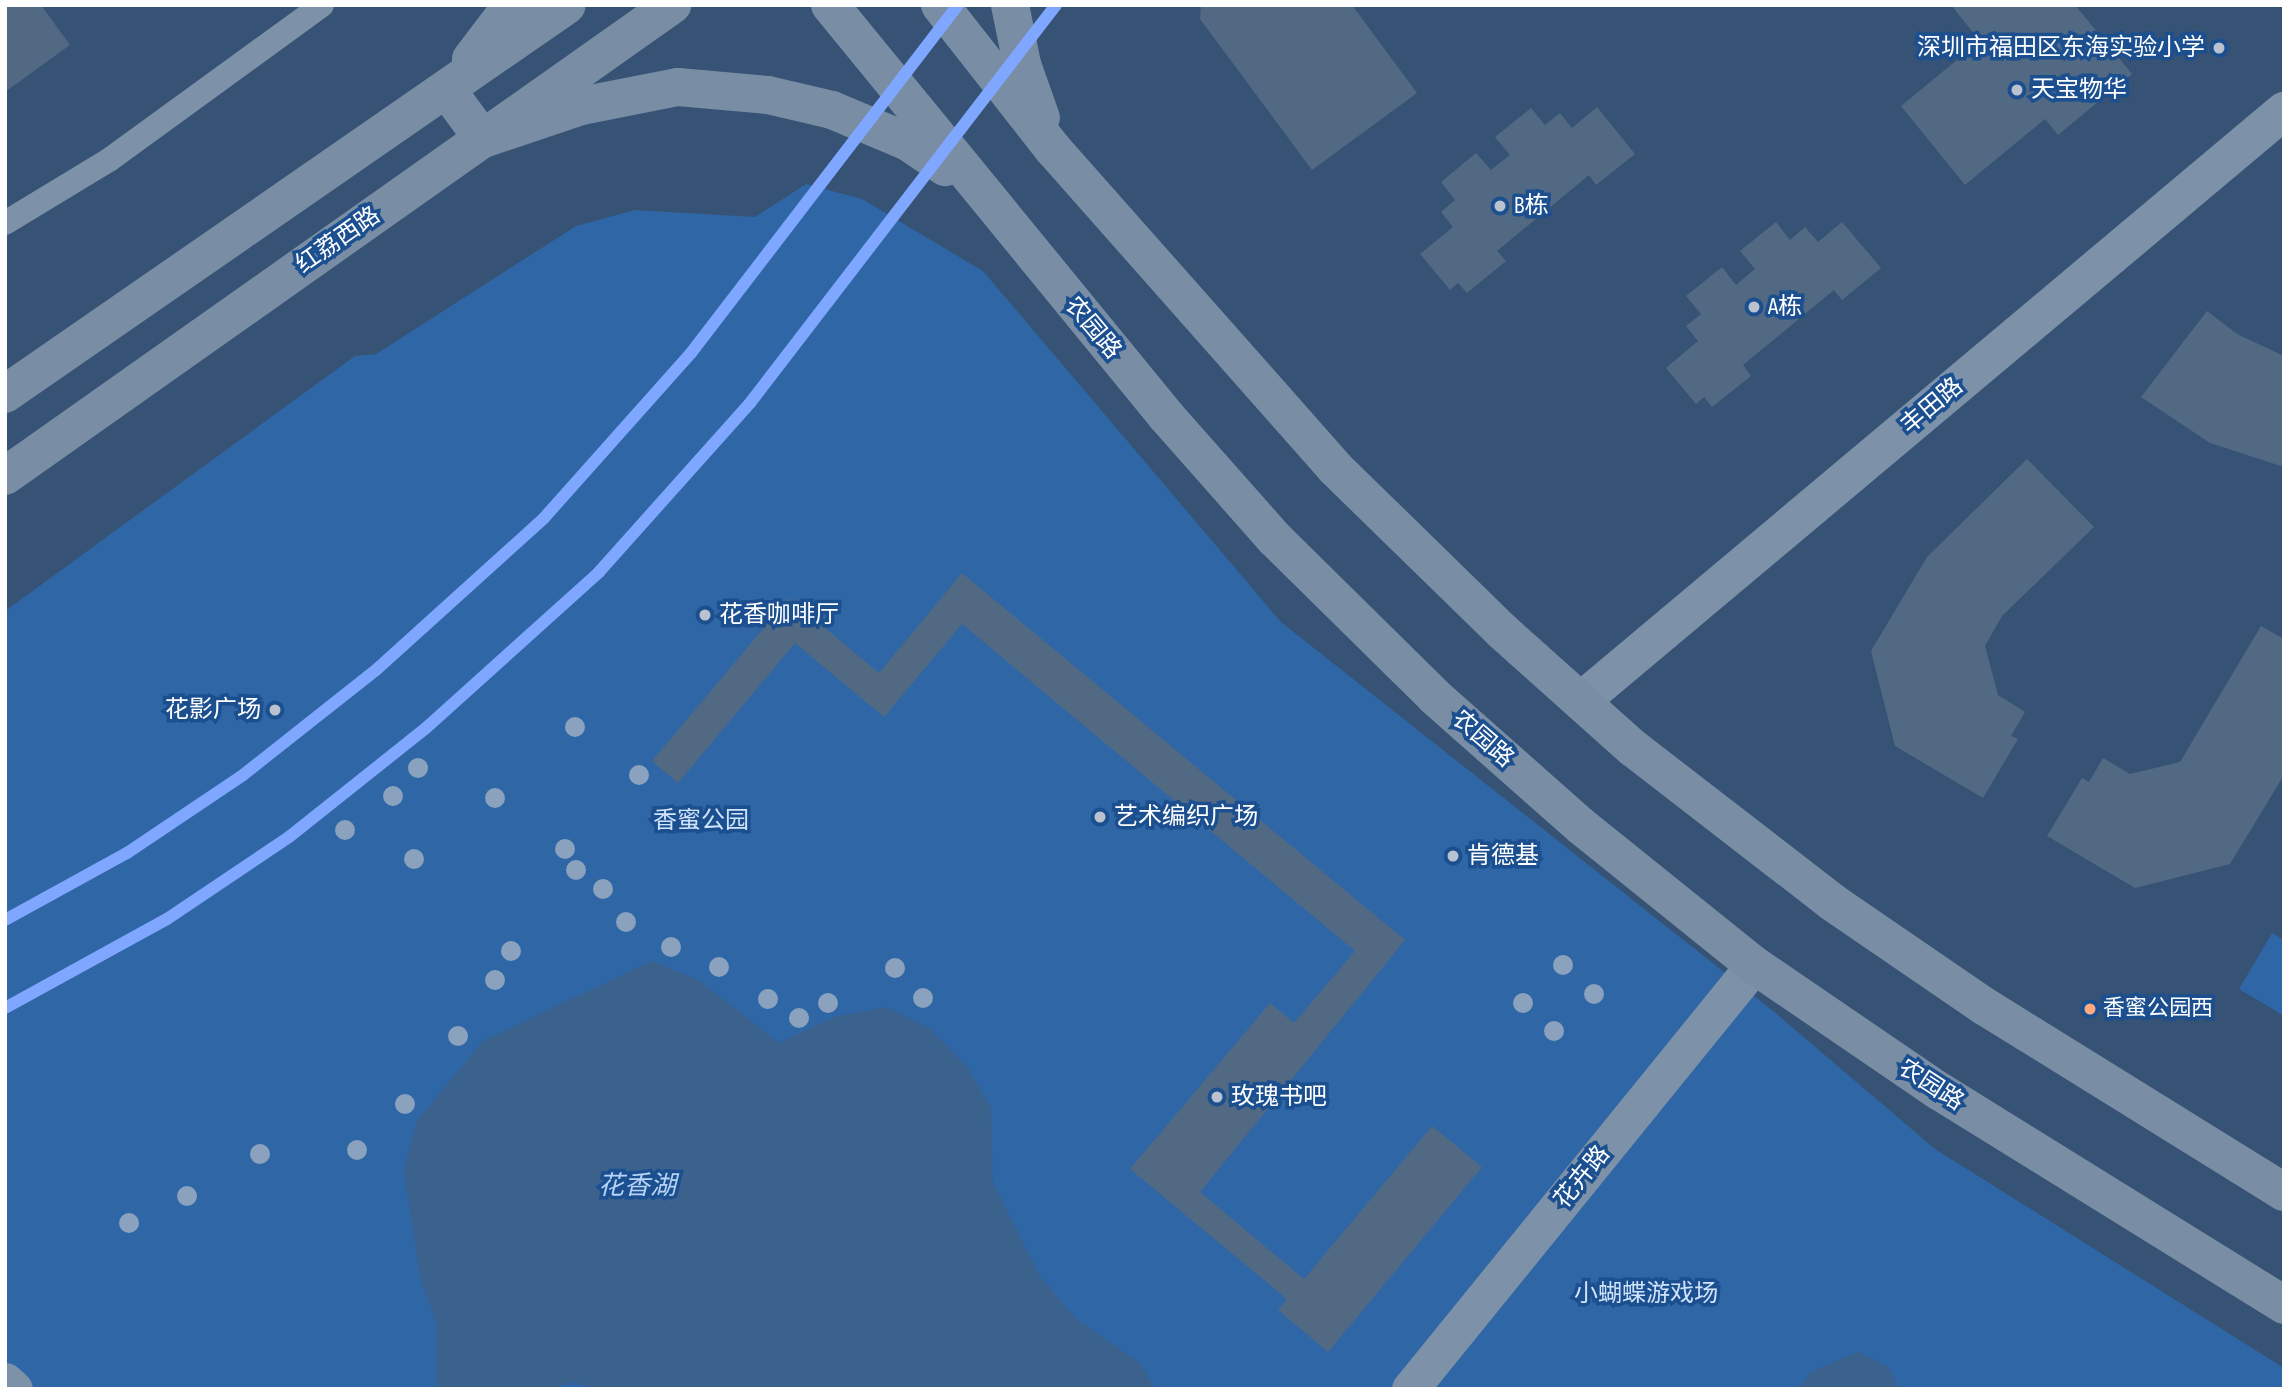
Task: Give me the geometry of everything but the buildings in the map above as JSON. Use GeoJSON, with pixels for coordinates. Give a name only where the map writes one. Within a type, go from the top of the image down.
{"type":"FeatureCollection","features":[{"type":"Feature","properties":{"kind":"main road"},"geometry":{"type":"LineString","coordinates":[[447,90],[512,5]]}},
{"type":"Feature","properties":{"kind":"main road"},"geometry":{"type":"LineString","coordinates":[[5,394],[567,5]]}},
{"type":"Feature","properties":{"kind":"main road","name":"红荔西路"},"geometry":{"type":"LineString","coordinates":[[5,476],[672,5]]}},
{"type":"Feature","properties":{"kind":"main road","name":"农园路"},"geometry":{"type":"LineString","coordinates":[[830,5],[978,190],[1275,539],[1434,696],[1581,826],[1754,965],[1939,1091],[2284,1305]]}},
{"type":"Feature","properties":{"kind":"main road"},"geometry":{"type":"LineString","coordinates":[[940,5],[1053,149],[1335,468],[1581,701],[1707,808],[1832,902],[1984,1006],[2284,1192]]}},
{"type":"Feature","properties":{"kind":"main road"},"geometry":{"type":"LineString","coordinates":[[1010,5],[1022,64],[1053,149]]}},
{"type":"Feature","properties":{"kind":"main road"},"geometry":{"type":"LineString","coordinates":[[447,90],[483,139],[581,106],[678,87],[768,95],[832,110],[908,142],[978,190]]}},
{"type":"Feature","properties":{"kind":"street","name":"丰田路"},"geometry":{"type":"LineString","coordinates":[[1581,701],[2284,110]]}},
{"type":"Feature","properties":{"kind":"street","name":"花卉路"},"geometry":{"type":"LineString","coordinates":[[1410,1389],[1754,965]]}},
{"type":"Feature","properties":{"kind":"street"},"geometry":{"type":"LineString","coordinates":[[5,1381],[14,1389]]}},
{"type":"Feature","properties":{"kind":"lane"},"geometry":{"type":"LineString","coordinates":[[5,223],[109,160],[322,5]]}},
{"type":"Feature","properties":{"kind":"green space","name":"香蜜公园"},"geometry":{"type":"Polygon","coordinates":[[[806,184],[862,199],[983,271],[1281,622],[1772,1010],[1935,1149],[2284,1368],[2284,1389],[5,1389],[5,611],[355,356],[376,354],[576,226],[635,210],[755,217],[806,184]]]}},
{"type":"Feature","properties":{"kind":"green space"},"geometry":{"type":"Polygon","coordinates":[[[2272,933],[2284,940],[2284,1016],[2239,989],[2272,933]]]}},
{"type":"Feature","properties":{"kind":"water","name":"花香湖"},"geometry":{"type":"Polygon","coordinates":[[[652,961],[700,981],[779,1043],[834,1017],[886,1007],[929,1028],[966,1066],[991,1107],[993,1183],[1039,1275],[1076,1319],[1140,1363],[1155,1389],[597,1389],[575,1382],[548,1389],[437,1389],[437,1324],[420,1278],[404,1169],[417,1121],[483,1041],[652,961]]]}},
{"type":"Feature","properties":{"kind":"water"},"geometry":{"type":"Polygon","coordinates":[[[1858,1352],[1889,1367],[1899,1389],[1799,1389],[1811,1372],[1858,1352]]]}},
{"type":"Feature","properties":{"kind":"transit line"},"geometry":{"type":"LineString","coordinates":[[5,920],[127,853],[243,775],[376,670],[544,518],[691,353],[958,5]]}},
{"type":"Feature","properties":{"kind":"transit line"},"geometry":{"type":"LineString","coordinates":[[5,1008],[167,919],[289,837],[426,728],[599,572],[750,403],[1056,5]]}},
{"type":"Feature","properties":{"kind":"place","name":"深圳市福田区东海实验小学"},"geometry":{"type":"Point","coordinates":[2219,48]}},
{"type":"Feature","properties":{"kind":"place","name":"天宝物华"},"geometry":{"type":"Point","coordinates":[2017,90]}},
{"type":"Feature","properties":{"kind":"place","name":"B栋"},"geometry":{"type":"Point","coordinates":[1500,206]}},
{"type":"Feature","properties":{"kind":"place","name":"A栋"},"geometry":{"type":"Point","coordinates":[1754,307]}},
{"type":"Feature","properties":{"kind":"place","name":"花香咖啡厅"},"geometry":{"type":"Point","coordinates":[705,615]}},
{"type":"Feature","properties":{"kind":"place","name":"花影广场"},"geometry":{"type":"Point","coordinates":[275,710]}},
{"type":"Feature","properties":{"kind":"place","name":"艺术编织广场"},"geometry":{"type":"Point","coordinates":[1100,817]}},
{"type":"Feature","properties":{"kind":"place","name":"肯德基"},"geometry":{"type":"Point","coordinates":[1453,856]}},
{"type":"Feature","properties":{"kind":"place","name":"香蜜公园西"},"geometry":{"type":"Point","coordinates":[2090,1009]}},
{"type":"Feature","properties":{"kind":"place","name":"玫瑰书吧"},"geometry":{"type":"Point","coordinates":[1217,1097]}},
{"type":"Feature","properties":{"kind":"park label","name":"小蝴蝶游戏场"},"geometry":{"type":"Point","coordinates":[1646,1294]}}]}
